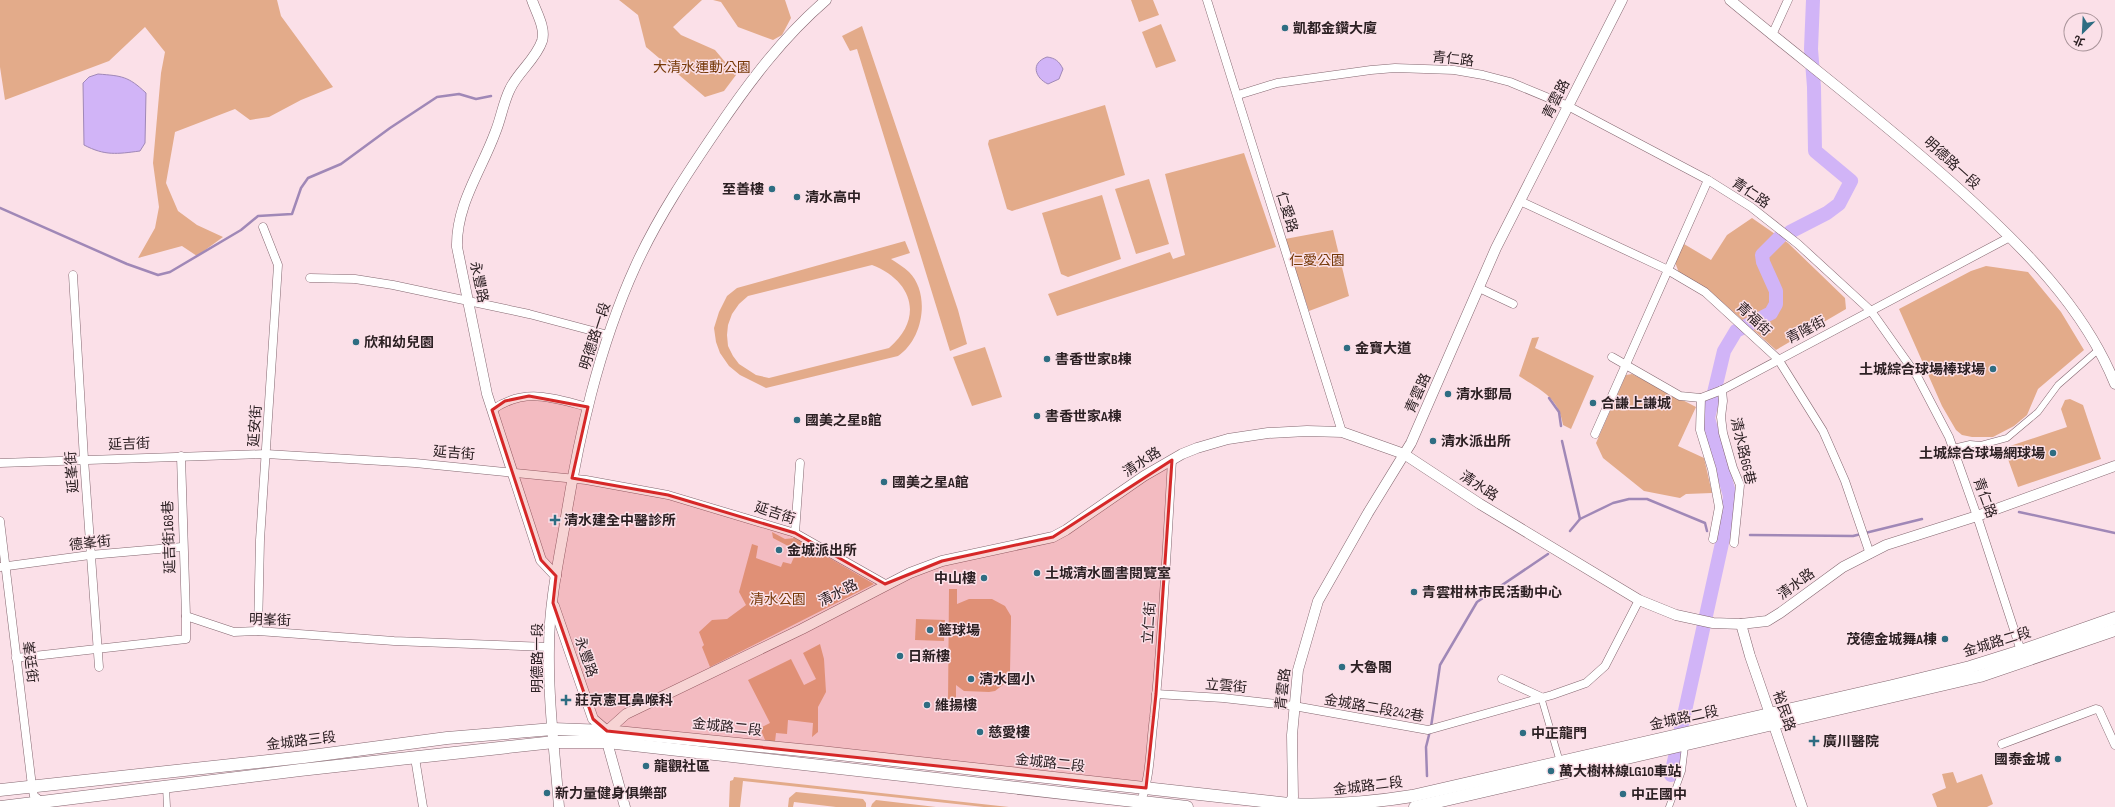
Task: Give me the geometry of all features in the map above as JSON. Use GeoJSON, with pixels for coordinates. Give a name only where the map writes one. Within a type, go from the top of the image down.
{"type":"FeatureCollection","features":[{"type":"Feature","properties":{"kind":"main road","name":"金城路二段"},"geometry":{"type":"LineString","coordinates":[[1422,806],[1685,746],[1772,719],[1970,667],[2115,618]]}},
{"type":"Feature","properties":{"kind":"main road","name":"金城路二段"},"geometry":{"type":"LineString","coordinates":[[607,736],[821,752],[1288,805],[1327,806],[1401,797],[1560,762],[1987,674],[2115,630]]}},
{"type":"Feature","properties":{"kind":"main road","name":"金城路三段"},"geometry":{"type":"LineString","coordinates":[[0,790],[304,757],[447,738],[553,729],[607,736]]}},
{"type":"Feature","properties":{"kind":"main road","name":"金城路二段"},"geometry":{"type":"LineString","coordinates":[[607,736],[1140,804],[1186,807]]}},
{"type":"Feature","properties":{"kind":"main road","name":"金城路三段"},"geometry":{"type":"LineString","coordinates":[[5,807],[41,801],[607,736]]}},
{"type":"Feature","properties":{"kind":"street","name":"永豐路"},"geometry":{"type":"LineString","coordinates":[[532,0],[543,30],[542,40],[510,89],[495,133],[460,211],[456,231],[457,247],[492,410],[541,560],[556,576]]}},
{"type":"Feature","properties":{"kind":"street","name":"仁愛路"},"geometry":{"type":"LineString","coordinates":[[1207,0],[1238,95],[1342,432]]}},
{"type":"Feature","properties":{"kind":"street","name":"青雲路"},"geometry":{"type":"LineString","coordinates":[[1288,805],[1293,797],[1292,735],[1298,670],[1318,601],[1368,513],[1411,443],[1440,379],[1478,288],[1520,201],[1622,0]]}},
{"type":"Feature","properties":{"kind":"street","name":"明德路一段"},"geometry":{"type":"LineString","coordinates":[[1730,0],[1914,148],[2010,237],[2043,271],[2084,326],[2115,384]]}},
{"type":"Feature","properties":{"kind":"street"},"geometry":{"type":"LineString","coordinates":[[1772,35],[1788,0]]}},
{"type":"Feature","properties":{"kind":"street","name":"明德路一段"},"geometry":{"type":"LineString","coordinates":[[559,807],[548,647],[556,576],[572,478],[588,407],[608,335],[619,303],[639,258],[687,174],[769,57],[821,2]]}},
{"type":"Feature","properties":{"kind":"street","name":"青仁路"},"geometry":{"type":"LineString","coordinates":[[1238,95],[1253,89],[1298,80],[1395,68],[1454,70],[1483,75],[1510,82],[1568,106],[1708,180],[1751,207],[1798,244],[1871,311],[1917,376],[1953,448],[2021,651]]}},
{"type":"Feature","properties":{"kind":"street"},"geometry":{"type":"LineString","coordinates":[[1595,434],[1666,269],[1708,180]]}},
{"type":"Feature","properties":{"kind":"street","name":"青福街"},"geometry":{"type":"LineString","coordinates":[[1520,201],[1666,269],[1705,292],[1778,359],[1824,431],[1845,481],[1870,554]]}},
{"type":"Feature","properties":{"kind":"street","name":"延安街"},"geometry":{"type":"LineString","coordinates":[[258,630],[260,540],[278,265],[263,227]]}},
{"type":"Feature","properties":{"kind":"street","name":"青隆街"},"geometry":{"type":"LineString","coordinates":[[1612,357],[1680,396],[1702,398],[1722,390],[2010,237]]}},
{"type":"Feature","properties":{"kind":"street","name":"延峯街"},"geometry":{"type":"LineString","coordinates":[[73,275],[90,555],[94,588],[99,667]]}},
{"type":"Feature","properties":{"kind":"street"},"geometry":{"type":"LineString","coordinates":[[310,278],[355,279],[393,285],[529,314],[608,335]]}},
{"type":"Feature","properties":{"kind":"street"},"geometry":{"type":"LineString","coordinates":[[1478,288],[1513,304]]}},
{"type":"Feature","properties":{"kind":"street"},"geometry":{"type":"LineString","coordinates":[[1953,448],[1970,444],[1981,445],[2007,438],[2038,412],[2058,385],[2098,350]]}},
{"type":"Feature","properties":{"kind":"street","name":"清水路66巷"},"geometry":{"type":"LineString","coordinates":[[1722,390],[1723,401],[1721,417],[1723,433],[1733,468],[1740,485],[1734,543]]}},
{"type":"Feature","properties":{"kind":"street"},"geometry":{"type":"LineString","coordinates":[[492,410],[505,401],[529,396],[556,399],[588,407]]}},
{"type":"Feature","properties":{"kind":"street"},"geometry":{"type":"LineString","coordinates":[[1702,398],[1700,430],[1712,469],[1719,507],[1713,539]]}},
{"type":"Feature","properties":{"kind":"street","name":"清水路"},"geometry":{"type":"LineString","coordinates":[[607,736],[626,714],[802,629],[885,584],[942,561],[1053,537],[1066,530],[1144,476],[1172,460],[1197,448],[1242,437],[1308,431],[1342,432],[1404,454],[1480,504],[1639,600],[1676,615],[1697,620],[1740,624],[1767,620],[1780,613],[1843,567],[1870,554],[1886,544],[1977,516],[2115,466]]}},
{"type":"Feature","properties":{"kind":"street","name":"延吉街"},"geometry":{"type":"LineString","coordinates":[[0,462],[266,454],[415,463],[572,478],[668,495],[795,532],[885,584]]}},
{"type":"Feature","properties":{"kind":"street","name":"延吉街168巷"},"geometry":{"type":"LineString","coordinates":[[181,456],[182,547],[186,616]]}},
{"type":"Feature","properties":{"kind":"street","name":"立仁街"},"geometry":{"type":"LineString","coordinates":[[1140,804],[1146,788],[1156,694],[1172,460]]}},
{"type":"Feature","properties":{"kind":"street"},"geometry":{"type":"LineString","coordinates":[[795,532],[800,463]]}},
{"type":"Feature","properties":{"kind":"street","name":"峯廷街"},"geometry":{"type":"LineString","coordinates":[[0,521],[2,567],[16,658],[32,786],[34,796],[41,801]]}},
{"type":"Feature","properties":{"kind":"street","name":"德峯街"},"geometry":{"type":"LineString","coordinates":[[2,567],[90,555],[182,547]]}},
{"type":"Feature","properties":{"kind":"street","name":"金城路二段242巷"},"geometry":{"type":"LineString","coordinates":[[1294,706],[1428,730],[1541,697],[1586,683],[1605,666],[1639,600]]}},
{"type":"Feature","properties":{"kind":"street","name":"永豐路"},"geometry":{"type":"LineString","coordinates":[[553,603],[593,719],[607,736]]}},
{"type":"Feature","properties":{"kind":"street"},"geometry":{"type":"LineString","coordinates":[[16,658],[186,639],[186,616]]}},
{"type":"Feature","properties":{"kind":"street","name":"明峯街"},"geometry":{"type":"LineString","coordinates":[[186,616],[234,632],[258,630],[394,641],[548,647]]}},
{"type":"Feature","properties":{"kind":"street","name":"裕民路"},"geometry":{"type":"LineString","coordinates":[[1740,624],[1802,807]]}},
{"type":"Feature","properties":{"kind":"street"},"geometry":{"type":"LineString","coordinates":[[1502,679],[1541,697],[1560,762]]}},
{"type":"Feature","properties":{"kind":"street","name":"立雲街"},"geometry":{"type":"LineString","coordinates":[[1156,694],[1223,698],[1294,706]]}},
{"type":"Feature","properties":{"kind":"street"},"geometry":{"type":"LineString","coordinates":[[2002,744],[2096,709],[2099,710],[2115,745]]}},
{"type":"Feature","properties":{"kind":"street"},"geometry":{"type":"LineString","coordinates":[[607,736],[625,807]]}},
{"type":"Feature","properties":{"kind":"street"},"geometry":{"type":"LineString","coordinates":[[1668,807],[1682,770],[1685,746]]}},
{"type":"Feature","properties":{"kind":"street"},"geometry":{"type":"LineString","coordinates":[[415,758],[423,807]]}},
{"type":"Feature","properties":{"kind":"street"},"geometry":{"type":"LineString","coordinates":[[166,787],[167,807]]}},
{"type":"Feature","properties":{"kind":"highlighted area"},"geometry":{"type":"Polygon","coordinates":[[[529,396],[588,407],[572,478],[668,495],[795,533],[885,584],[942,561],[1053,537],[1172,460],[1156,694],[1146,788],[607,731],[593,719],[553,603],[556,576],[541,560],[492,410],[505,401],[529,396]]]}},
{"type":"Feature","properties":{"kind":"green space"},"geometry":{"type":"Polygon","coordinates":[[[0,0],[277,0],[281,16],[333,87],[301,100],[269,117],[250,120],[235,109],[175,132],[166,183],[178,211],[197,225],[223,237],[197,256],[182,246],[138,258],[155,228],[159,207],[153,163],[161,73],[165,52],[145,27],[109,61],[5,100],[0,67],[0,0]]]}},
{"type":"Feature","properties":{"kind":"green space","name":"大清水運動公園"},"geometry":{"type":"Polygon","coordinates":[[[619,0],[702,0],[673,27],[681,35],[715,50],[736,75],[724,91],[705,97],[646,47],[638,15],[619,0]]]}},
{"type":"Feature","properties":{"kind":"green space","name":"大清水運動公園"},"geometry":{"type":"Polygon","coordinates":[[[713,0],[785,0],[791,18],[782,35],[773,40],[738,27],[721,2],[713,0]]]}},
{"type":"Feature","properties":{"kind":"green space"},"geometry":{"type":"Polygon","coordinates":[[[1131,0],[1153,0],[1159,15],[1139,22],[1131,0]]]}},
{"type":"Feature","properties":{"kind":"green space"},"geometry":{"type":"Polygon","coordinates":[[[1161,24],[1176,61],[1156,68],[1142,32],[1161,24]]]}},
{"type":"Feature","properties":{"kind":"green space"},"geometry":{"type":"Polygon","coordinates":[[[862,26],[958,310],[967,344],[950,351],[857,49],[850,51],[842,36],[862,26]]]}},
{"type":"Feature","properties":{"kind":"green space"},"geometry":{"type":"Polygon","coordinates":[[[1105,105],[1125,175],[1012,211],[1007,209],[988,144],[989,140],[1105,105]]]}},
{"type":"Feature","properties":{"kind":"green space"},"geometry":{"type":"Polygon","coordinates":[[[1244,153],[1276,247],[1057,316],[1048,294],[1170,252],[1173,259],[1185,255],[1165,174],[1244,153]]]}},
{"type":"Feature","properties":{"kind":"green space"},"geometry":{"type":"Polygon","coordinates":[[[1149,179],[1169,244],[1136,254],[1115,189],[1149,179]]]}},
{"type":"Feature","properties":{"kind":"green space"},"geometry":{"type":"Polygon","coordinates":[[[1102,195],[1121,259],[1068,277],[1061,274],[1042,213],[1102,195]]]}},
{"type":"Feature","properties":{"kind":"green space"},"geometry":{"type":"Polygon","coordinates":[[[1752,218],[1788,243],[1845,298],[1846,309],[1776,350],[1711,292],[1679,273],[1675,262],[1684,244],[1711,260],[1727,235],[1752,218]]]}},
{"type":"Feature","properties":{"kind":"green space","name":"仁愛公園"},"geometry":{"type":"Polygon","coordinates":[[[1333,230],[1349,296],[1309,311],[1285,239],[1333,230]]]}},
{"type":"Feature","properties":{"kind":"green space"},"geometry":{"type":"Polygon","coordinates":[[[905,241],[910,253],[891,259],[907,270],[916,281],[922,304],[921,316],[913,339],[907,349],[898,356],[766,388],[740,375],[729,366],[720,353],[716,342],[714,328],[719,312],[727,296],[737,288],[905,241]],[[872,265],[748,296],[739,304],[732,314],[728,325],[728,346],[733,356],[739,364],[756,375],[769,378],[889,348],[900,336],[907,325],[910,313],[909,301],[905,290],[897,280],[886,272],[872,265]]]}},
{"type":"Feature","properties":{"kind":"green space","name":"土城綜合球場棒球場"},"geometry":{"type":"Polygon","coordinates":[[[1986,266],[2028,272],[2061,312],[2084,350],[2038,389],[2027,415],[2014,426],[1993,437],[1972,437],[1962,435],[1956,430],[1942,406],[1899,309],[1971,271],[1986,266]]]}},
{"type":"Feature","properties":{"kind":"green space"},"geometry":{"type":"Polygon","coordinates":[[[1539,337],[1535,348],[1594,376],[1571,429],[1563,425],[1561,415],[1553,401],[1541,390],[1519,376],[1532,338],[1539,337]]]}},
{"type":"Feature","properties":{"kind":"green space"},"geometry":{"type":"Polygon","coordinates":[[[985,347],[1002,397],[972,406],[953,357],[985,347]]]}},
{"type":"Feature","properties":{"kind":"green space"},"geometry":{"type":"Polygon","coordinates":[[[1632,374],[1696,407],[1678,446],[1704,458],[1712,493],[1686,494],[1680,498],[1644,491],[1603,458],[1596,443],[1626,375],[1632,374]]]}},
{"type":"Feature","properties":{"kind":"green space","name":"土城綜合球場網球場"},"geometry":{"type":"Polygon","coordinates":[[[2070,399],[2083,405],[2101,459],[2018,487],[2004,448],[2067,427],[2061,409],[2065,400],[2070,399]]]}},
{"type":"Feature","properties":{"kind":"green space","name":"清水公園"},"geometry":{"type":"Polygon","coordinates":[[[772,532],[785,539],[795,538],[874,584],[710,667],[702,647],[704,645],[699,632],[712,620],[727,619],[746,605],[739,592],[752,544],[758,546],[756,558],[781,567],[783,562],[791,564],[794,557],[788,553],[790,547],[773,538],[772,532]]]}},
{"type":"Feature","properties":{"kind":"green space"},"geometry":{"type":"Polygon","coordinates":[[[949,589],[957,589],[957,604],[969,599],[992,599],[1005,606],[1011,616],[1010,672],[1004,684],[995,691],[989,692],[964,691],[956,685],[956,703],[948,703],[949,589]]]}},
{"type":"Feature","properties":{"kind":"green space","name":"籃球場"},"geometry":{"type":"Polygon","coordinates":[[[916,619],[945,620],[944,641],[915,640],[916,619]]]}},
{"type":"Feature","properties":{"kind":"green space"},"geometry":{"type":"Polygon","coordinates":[[[820,644],[824,659],[826,692],[818,707],[818,732],[812,737],[813,723],[788,720],[787,734],[776,733],[775,742],[765,740],[760,728],[770,723],[748,680],[791,659],[804,685],[816,679],[803,653],[820,644]]]}},
{"type":"Feature","properties":{"kind":"green space"},"geometry":{"type":"Polygon","coordinates":[[[1953,772],[1957,783],[1982,774],[1993,804],[1987,807],[1937,807],[1932,794],[1946,788],[1942,774],[1953,772]]]}},
{"type":"Feature","properties":{"kind":"green space"},"geometry":{"type":"Polygon","coordinates":[[[734,777],[1009,807],[984,807],[743,781],[740,807],[729,807],[730,781],[733,780],[734,777]]]}},
{"type":"Feature","properties":{"kind":"green space"},"geometry":{"type":"Polygon","coordinates":[[[796,792],[863,799],[866,803],[866,807],[836,807],[794,802],[793,807],[788,807],[789,798],[796,792]]]}},
{"type":"Feature","properties":{"kind":"green space"},"geometry":{"type":"Polygon","coordinates":[[[876,800],[936,807],[871,807],[876,800]]]}},
{"type":"Feature","properties":{"kind":"shaded area"},"geometry":{"type":"Polygon","coordinates":[[[1047,57],[1056,60],[1063,69],[1059,79],[1048,84],[1040,78],[1036,70],[1038,63],[1047,57]]]}},
{"type":"Feature","properties":{"kind":"shaded area"},"geometry":{"type":"Polygon","coordinates":[[[98,74],[119,76],[134,83],[146,93],[145,143],[140,151],[105,153],[91,149],[84,145],[83,83],[89,77],[98,74]]]}},
{"type":"Feature","properties":{"kind":"waterway"},"geometry":{"type":"LineString","coordinates":[[1790,232],[1827,213],[1839,204],[1851,181],[1815,151],[1814,87],[1811,49],[1813,0]]}},
{"type":"Feature","properties":{"kind":"waterway"},"geometry":{"type":"LineString","coordinates":[[0,208],[127,264],[158,275],[170,272],[241,230],[258,216],[292,214],[301,188],[308,178],[341,164],[390,128],[437,97],[459,94],[476,99],[491,96]]}},
{"type":"Feature","properties":{"kind":"waterway"},"geometry":{"type":"LineString","coordinates":[[1681,729],[1724,534],[1730,496],[1708,418],[1724,351],[1736,331],[1771,313],[1776,304],[1776,291],[1763,262],[1762,255],[1780,237]]}},
{"type":"Feature","properties":{"kind":"waterway"},"geometry":{"type":"LineString","coordinates":[[1549,398],[1559,412],[1561,426]]}},
{"type":"Feature","properties":{"kind":"waterway"},"geometry":{"type":"LineString","coordinates":[[1562,441],[1580,519]]}},
{"type":"Feature","properties":{"kind":"waterway"},"geometry":{"type":"LineString","coordinates":[[1570,531],[1580,519],[1613,503],[1629,499],[1647,499],[1705,523],[1707,531]]}},
{"type":"Feature","properties":{"kind":"waterway"},"geometry":{"type":"LineString","coordinates":[[2019,512],[2115,533]]}},
{"type":"Feature","properties":{"kind":"waterway"},"geometry":{"type":"LineString","coordinates":[[1750,535],[1853,536],[1922,519]]}},
{"type":"Feature","properties":{"kind":"waterway"},"geometry":{"type":"LineString","coordinates":[[1431,727],[1440,665],[1477,602],[1548,554]]}},
{"type":"Feature","properties":{"kind":"waterway"},"geometry":{"type":"LineString","coordinates":[[1427,776],[1426,747],[1430,731]]}},
{"type":"Feature","properties":{"kind":"waterway"},"geometry":{"type":"LineString","coordinates":[[1671,775],[1679,739]]}},
{"type":"Feature","properties":{"kind":"place","name":"凱都金鑽大廈"},"geometry":{"type":"Point","coordinates":[1285,28]}},
{"type":"Feature","properties":{"kind":"place","name":"至善樓"},"geometry":{"type":"Point","coordinates":[772,189]}},
{"type":"Feature","properties":{"kind":"place","name":"清水高中"},"geometry":{"type":"Point","coordinates":[797,197]}},
{"type":"Feature","properties":{"kind":"place","name":"欣和幼兒園"},"geometry":{"type":"Point","coordinates":[356,342]}},
{"type":"Feature","properties":{"kind":"place","name":"金寶大道"},"geometry":{"type":"Point","coordinates":[1347,348]}},
{"type":"Feature","properties":{"kind":"place","name":"書香世家B棟"},"geometry":{"type":"Point","coordinates":[1047,359]}},
{"type":"Feature","properties":{"kind":"place","name":"土城綜合球場棒球場"},"geometry":{"type":"Point","coordinates":[1993,369]}},
{"type":"Feature","properties":{"kind":"place","name":"清水郵局"},"geometry":{"type":"Point","coordinates":[1448,394]}},
{"type":"Feature","properties":{"kind":"place","name":"合謙上謙城"},"geometry":{"type":"Point","coordinates":[1593,403]}},
{"type":"Feature","properties":{"kind":"place","name":"書香世家A棟"},"geometry":{"type":"Point","coordinates":[1037,416]}},
{"type":"Feature","properties":{"kind":"place","name":"國美之星B館"},"geometry":{"type":"Point","coordinates":[797,420]}},
{"type":"Feature","properties":{"kind":"place","name":"清水派出所"},"geometry":{"type":"Point","coordinates":[1433,441]}},
{"type":"Feature","properties":{"kind":"place","name":"土城綜合球場網球場"},"geometry":{"type":"Point","coordinates":[2053,453]}},
{"type":"Feature","properties":{"kind":"place","name":"國美之星A館"},"geometry":{"type":"Point","coordinates":[884,482]}},
{"type":"Feature","properties":{"kind":"place","name":"清水建全中醫診所"},"geometry":{"type":"Point","coordinates":[555,520]}},
{"type":"Feature","properties":{"kind":"place","name":"金城派出所"},"geometry":{"type":"Point","coordinates":[779,550]}},
{"type":"Feature","properties":{"kind":"place","name":"土城清水圖書閱覽室"},"geometry":{"type":"Point","coordinates":[1037,573]}},
{"type":"Feature","properties":{"kind":"place","name":"中山樓"},"geometry":{"type":"Point","coordinates":[984,578]}},
{"type":"Feature","properties":{"kind":"place","name":"青雲柑林市民活動中心"},"geometry":{"type":"Point","coordinates":[1414,592]}},
{"type":"Feature","properties":{"kind":"place","name":"籃球場"},"geometry":{"type":"Point","coordinates":[930,630]}},
{"type":"Feature","properties":{"kind":"place","name":"茂德金城舞A棟"},"geometry":{"type":"Point","coordinates":[1945,639]}},
{"type":"Feature","properties":{"kind":"place","name":"日新樓"},"geometry":{"type":"Point","coordinates":[900,656]}},
{"type":"Feature","properties":{"kind":"place","name":"大魯閣"},"geometry":{"type":"Point","coordinates":[1342,667]}},
{"type":"Feature","properties":{"kind":"place","name":"清水國小"},"geometry":{"type":"Point","coordinates":[971,679]}},
{"type":"Feature","properties":{"kind":"place","name":"莊京憲耳鼻喉科"},"geometry":{"type":"Point","coordinates":[566,700]}},
{"type":"Feature","properties":{"kind":"place","name":"維揚樓"},"geometry":{"type":"Point","coordinates":[927,705]}},
{"type":"Feature","properties":{"kind":"place","name":"慈愛樓"},"geometry":{"type":"Point","coordinates":[980,732]}},
{"type":"Feature","properties":{"kind":"place","name":"中正龍門"},"geometry":{"type":"Point","coordinates":[1523,733]}},
{"type":"Feature","properties":{"kind":"place","name":"廣川醫院"},"geometry":{"type":"Point","coordinates":[1814,741]}},
{"type":"Feature","properties":{"kind":"place","name":"國泰金城"},"geometry":{"type":"Point","coordinates":[2058,759]}},
{"type":"Feature","properties":{"kind":"place","name":"龍觀社區"},"geometry":{"type":"Point","coordinates":[646,766]}},
{"type":"Feature","properties":{"kind":"place","name":"萬大樹林線LG10車站"},"geometry":{"type":"Point","coordinates":[1551,771]}},
{"type":"Feature","properties":{"kind":"place","name":"新力量健身俱樂部"},"geometry":{"type":"Point","coordinates":[547,793]}},
{"type":"Feature","properties":{"kind":"place","name":"中正國中"},"geometry":{"type":"Point","coordinates":[1623,794]}}]}
